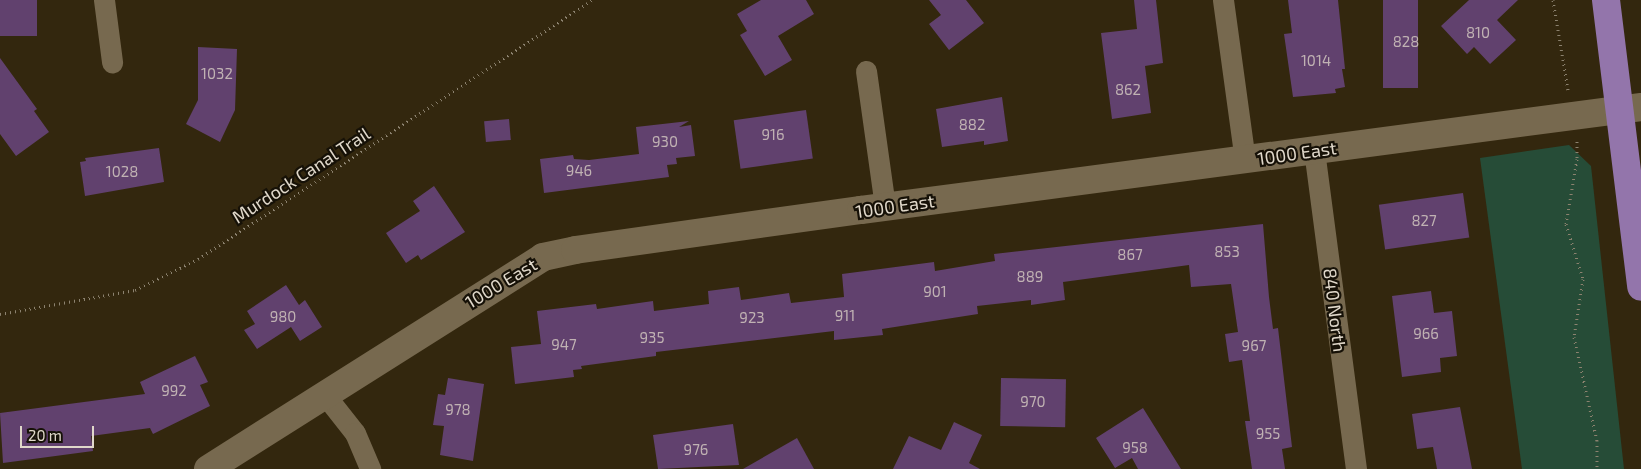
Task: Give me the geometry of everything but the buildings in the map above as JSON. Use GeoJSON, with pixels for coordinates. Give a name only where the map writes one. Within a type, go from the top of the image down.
{"type":"FeatureCollection","features":[{"type":"Feature","properties":{"kind":"highway"},"geometry":{"type":"LineString","coordinates":[[1606,0],[1631,109],[1641,287]]}},
{"type":"Feature","properties":{"kind":"street"},"geometry":{"type":"LineString","coordinates":[[104,0],[112,62]]}},
{"type":"Feature","properties":{"kind":"street"},"geometry":{"type":"LineString","coordinates":[[1223,0],[1245,160]]}},
{"type":"Feature","properties":{"kind":"street"},"geometry":{"type":"LineString","coordinates":[[866,71],[885,207]]}},
{"type":"Feature","properties":{"kind":"street","name":"1000 East"},"geometry":{"type":"LineString","coordinates":[[208,469],[543,257],[583,249],[885,207],[1631,109]]}},
{"type":"Feature","properties":{"kind":"street","name":"840 North"},"geometry":{"type":"LineString","coordinates":[[1314,150],[1356,469]]}},
{"type":"Feature","properties":{"kind":"street"},"geometry":{"type":"LineString","coordinates":[[325,395],[356,433],[370,469]]}},
{"type":"Feature","properties":{"kind":"path","name":"Murdock Canal Trail"},"geometry":{"type":"LineString","coordinates":[[0,314],[135,290],[198,259],[592,0]]}},
{"type":"Feature","properties":{"kind":"path"},"geometry":{"type":"LineString","coordinates":[[1553,0],[1566,89],[1571,92]]}},
{"type":"Feature","properties":{"kind":"path"},"geometry":{"type":"LineString","coordinates":[[1577,140],[1577,159],[1566,224],[1583,279],[1574,338],[1597,441],[1597,469]]}},
{"type":"Feature","properties":{"kind":"green space"},"geometry":{"type":"Polygon","coordinates":[[[1569,145],[1591,166],[1624,469],[1522,469],[1480,158],[1569,145]]]}}]}
